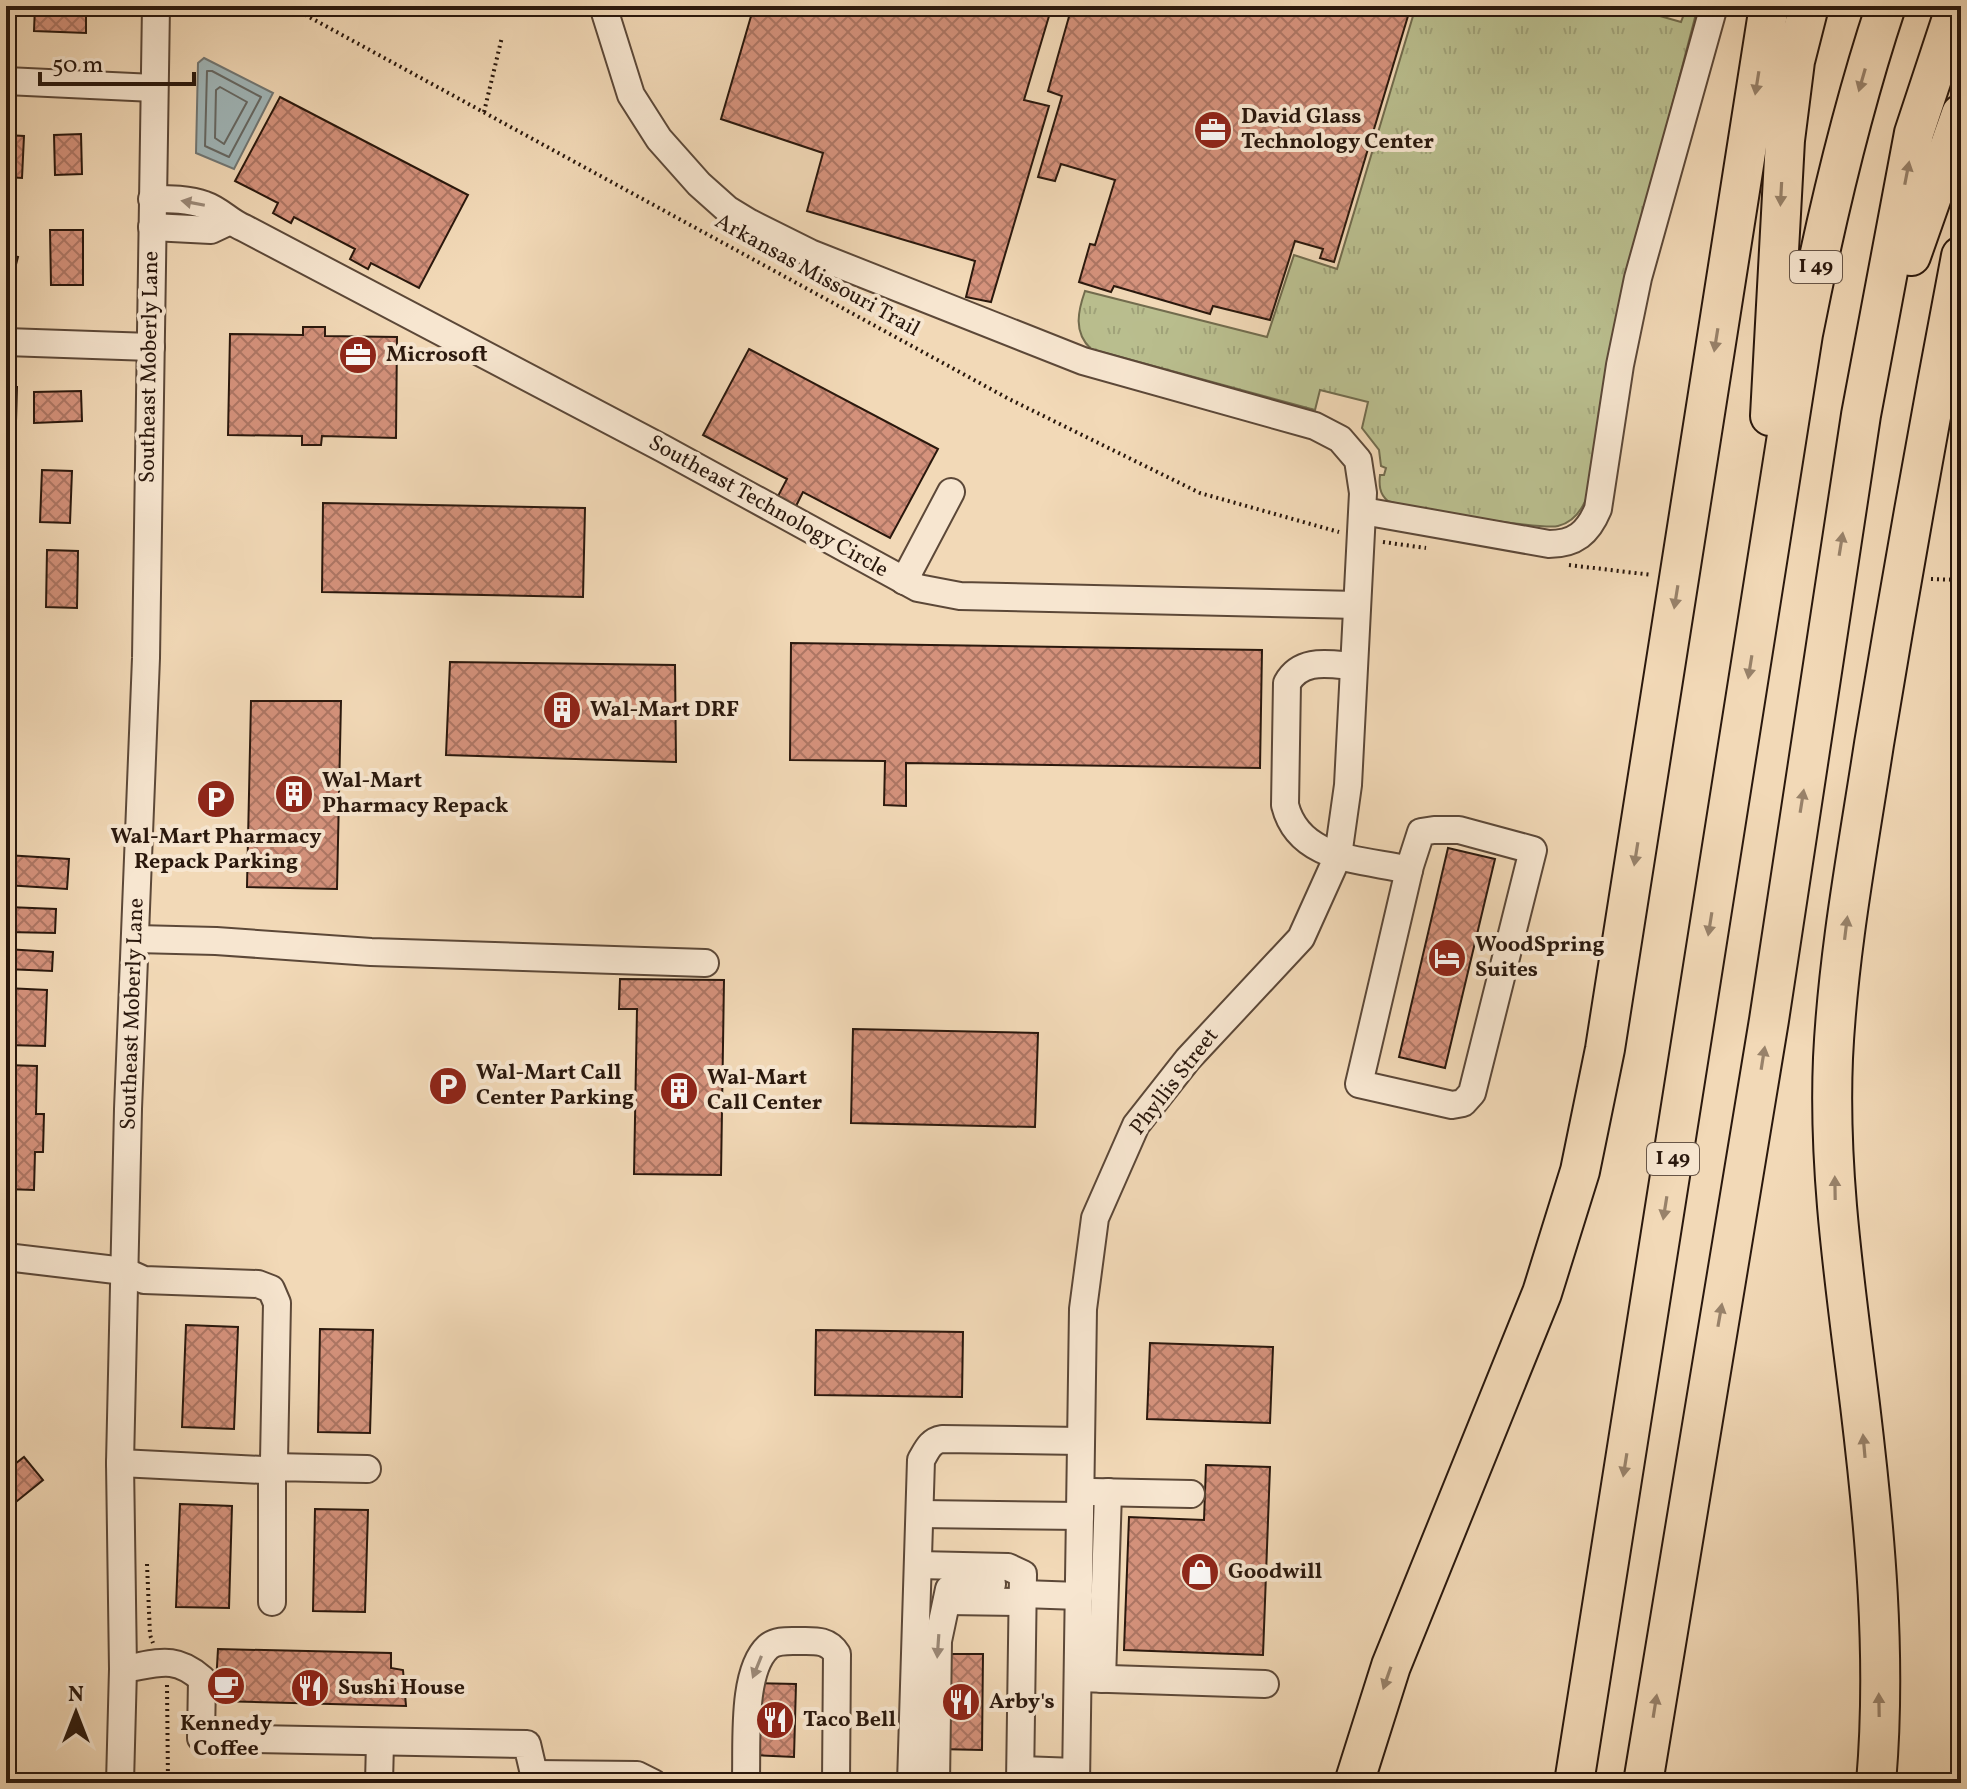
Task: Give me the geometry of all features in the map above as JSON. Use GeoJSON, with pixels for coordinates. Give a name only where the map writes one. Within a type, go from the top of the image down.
{"type":"FeatureCollection","features":[{"type":"Feature","properties":{"kind":"highway"},"geometry":{"type":"LineString","coordinates":[[1354,1783],[1391,1666],[1542,1293],[1580,1171],[1605,1049],[1769,6]]}},
{"type":"Feature","properties":{"kind":"highway"},"geometry":{"type":"LineString","coordinates":[[1771,534],[1770,390],[1783,164],[1795,61],[1809,6]]}},
{"type":"Feature","properties":{"kind":"highway","name":"I 49"},"geometry":{"type":"LineString","coordinates":[[1574,1783],[1803,334],[1826,221],[1863,76],[1886,6]]}},
{"type":"Feature","properties":{"kind":"highway"},"geometry":{"type":"LineString","coordinates":[[1643,1783],[1769,1020],[1861,415],[1914,133],[1956,6]]}},
{"type":"Feature","properties":{"kind":"highway"},"geometry":{"type":"LineString","coordinates":[[1861,415],[1925,213],[1961,114]]}},
{"type":"Feature","properties":{"kind":"highway"},"geometry":{"type":"LineString","coordinates":[[1877,1782],[1880,1737],[1878,1595],[1861,1410],[1836,1218],[1833,1059],[1845,933],[1861,829],[1913,507],[1961,256]]}},
{"type":"Feature","properties":{"kind":"street","name":"Southeast Moberly Lane"},"geometry":{"type":"LineString","coordinates":[[120,1783],[123,1669],[120,1463],[146,658],[156,6]]}},
{"type":"Feature","properties":{"kind":"street","name":"Phyllis Street"},"geometry":{"type":"LineString","coordinates":[[603,6],[631,95],[676,161],[727,209],[775,238],[810,253],[1083,361],[1331,433],[1358,460],[1362,473],[1363,511],[1348,785],[1338,856],[1301,938],[1188,1059],[1136,1125],[1095,1218],[1083,1309],[1080,1503],[1079,1596],[1090,1679],[1076,1777]]}},
{"type":"Feature","properties":{"kind":"street"},"geometry":{"type":"LineString","coordinates":[[1363,511],[1549,544],[1565,544],[1574,540],[1592,522],[1598,509],[1620,365],[1638,278],[1714,6]]}},
{"type":"Feature","properties":{"kind":"street"},"geometry":{"type":"LineString","coordinates":[[6,81],[154,88]]}},
{"type":"Feature","properties":{"kind":"street","name":"Southeast Technology Circle"},"geometry":{"type":"LineString","coordinates":[[152,199],[206,205],[223,215],[228,222],[480,351],[904,581],[930,592],[960,596],[1357,605]]}},
{"type":"Feature","properties":{"kind":"street"},"geometry":{"type":"LineString","coordinates":[[152,227],[211,230],[228,222]]}},
{"type":"Feature","properties":{"kind":"street"},"geometry":{"type":"LineString","coordinates":[[6,342],[151,347]]}},
{"type":"Feature","properties":{"kind":"street"},"geometry":{"type":"LineString","coordinates":[[904,581],[951,492]]}},
{"type":"Feature","properties":{"kind":"street"},"geometry":{"type":"LineString","coordinates":[[1353,666],[1320,663],[1304,666],[1293,672],[1287,683],[1285,805],[1288,818],[1307,842],[1338,856],[1409,870]]}},
{"type":"Feature","properties":{"kind":"street"},"geometry":{"type":"LineString","coordinates":[[1459,830],[1533,850],[1472,1093],[1463,1103],[1452,1105],[1359,1084],[1409,870],[1421,832],[1459,830]]}},
{"type":"Feature","properties":{"kind":"street"},"geometry":{"type":"LineString","coordinates":[[136,939],[216,941],[371,952],[599,957],[705,963]]}},
{"type":"Feature","properties":{"kind":"street"},"geometry":{"type":"LineString","coordinates":[[6,1257],[124,1271],[144,1280],[258,1284],[271,1289],[277,1303],[272,1602]]}},
{"type":"Feature","properties":{"kind":"street"},"geometry":{"type":"LineString","coordinates":[[923,1779],[918,1565],[921,1460],[935,1440],[1081,1441]]}},
{"type":"Feature","properties":{"kind":"street"},"geometry":{"type":"LineString","coordinates":[[120,1463],[263,1470],[272,1467],[367,1469]]}},
{"type":"Feature","properties":{"kind":"street"},"geometry":{"type":"LineString","coordinates":[[920,1514],[1080,1503],[1108,1492],[1191,1494]]}},
{"type":"Feature","properties":{"kind":"street"},"geometry":{"type":"LineString","coordinates":[[1108,1492],[1090,1679],[1265,1684]]}},
{"type":"Feature","properties":{"kind":"street"},"geometry":{"type":"LineString","coordinates":[[918,1565],[1008,1567],[1023,1574],[1021,1777],[1076,1777]]}},
{"type":"Feature","properties":{"kind":"street"},"geometry":{"type":"LineString","coordinates":[[923,1779],[938,1641],[947,1601],[1024,1594],[1079,1596]]}},
{"type":"Feature","properties":{"kind":"street"},"geometry":{"type":"LineString","coordinates":[[749,1783],[746,1776],[748,1728],[755,1665],[769,1646],[782,1641],[821,1641],[833,1647],[837,1654],[836,1783]]}},
{"type":"Feature","properties":{"kind":"street"},"geometry":{"type":"LineString","coordinates":[[123,1669],[182,1664],[202,1679],[201,1738],[527,1744],[534,1778],[637,1775],[653,1783]]}},
{"type":"Feature","properties":{"kind":"street"},"geometry":{"type":"LineString","coordinates":[[379,1783],[380,1742]]}},
{"type":"Feature","properties":{"kind":"path","name":"Arkansas Missouri Trail"},"geometry":{"type":"LineString","coordinates":[[289,6],[1009,399],[1200,493],[1346,534]]}},
{"type":"Feature","properties":{"kind":"path"},"geometry":{"type":"LineString","coordinates":[[484,112],[502,37]]}},
{"type":"Feature","properties":{"kind":"path"},"geometry":{"type":"LineString","coordinates":[[1925,579],[1961,580]]}},
{"type":"Feature","properties":{"kind":"path"},"geometry":{"type":"LineString","coordinates":[[167,1684],[168,1783]]}},
{"type":"Feature","properties":{"kind":"green space"},"geometry":{"type":"Polygon","coordinates":[[[1416,6],[1625,6],[1681,22],[1687,6],[1698,6],[1626,283],[1589,491],[1578,513],[1558,526],[1474,518],[1388,501],[1380,485],[1380,475],[1384,475],[1386,468],[1381,466],[1379,450],[1362,428],[1368,402],[1320,390],[1315,410],[1091,349],[1081,336],[1079,314],[1085,291],[1267,337],[1294,255],[1337,269],[1416,6]]]}},
{"type":"Feature","properties":{"kind":"water"},"geometry":{"type":"Polygon","coordinates":[[[204,58],[273,93],[234,169],[196,153],[198,63],[204,58]]]}},
{"type":"Feature","properties":{"kind":"building"},"geometry":{"type":"Polygon","coordinates":[[[35,6],[86,7],[86,33],[34,31],[35,6]]]}},
{"type":"Feature","properties":{"kind":"building"},"geometry":{"type":"Polygon","coordinates":[[[754,6],[1052,6],[1024,100],[1049,106],[991,302],[966,297],[975,261],[807,211],[823,153],[721,119],[754,6]]]}},
{"type":"Feature","properties":{"kind":"building","name":"David Glass Technology Center"},"geometry":{"type":"Polygon","coordinates":[[[1072,6],[1411,6],[1334,262],[1320,258],[1323,249],[1295,241],[1270,320],[1213,306],[1210,314],[1114,286],[1111,292],[1079,282],[1090,244],[1095,245],[1115,180],[1061,164],[1055,181],[1038,177],[1062,96],[1048,91],[1072,6]]]}},
{"type":"Feature","properties":{"kind":"building"},"geometry":{"type":"Polygon","coordinates":[[[280,97],[468,195],[419,288],[371,263],[368,269],[350,259],[355,249],[294,217],[291,223],[273,213],[278,203],[235,181],[280,97]]]}},
{"type":"Feature","properties":{"kind":"building"},"geometry":{"type":"Polygon","coordinates":[[[81,134],[82,174],[55,175],[54,135],[81,134]]]}},
{"type":"Feature","properties":{"kind":"building"},"geometry":{"type":"Polygon","coordinates":[[[6,135],[24,136],[22,178],[6,177],[6,135]]]}},
{"type":"Feature","properties":{"kind":"building"},"geometry":{"type":"Polygon","coordinates":[[[50,230],[83,230],[83,285],[51,285],[50,230]]]}},
{"type":"Feature","properties":{"kind":"building"},"geometry":{"type":"Polygon","coordinates":[[[6,254],[18,257],[10,287],[6,286],[6,254]]]}},
{"type":"Feature","properties":{"kind":"building"},"geometry":{"type":"Polygon","coordinates":[[[303,327],[325,327],[325,336],[397,337],[396,438],[322,436],[321,445],[302,445],[302,436],[228,435],[230,334],[303,335],[303,327]]]}},
{"type":"Feature","properties":{"kind":"building"},"geometry":{"type":"Polygon","coordinates":[[[749,349],[938,449],[890,538],[803,492],[796,506],[778,496],[787,479],[703,435],[749,349]]]}},
{"type":"Feature","properties":{"kind":"building"},"geometry":{"type":"Polygon","coordinates":[[[6,387],[17,387],[16,421],[6,420],[6,387]]]}},
{"type":"Feature","properties":{"kind":"building"},"geometry":{"type":"Polygon","coordinates":[[[81,391],[82,421],[34,423],[34,392],[81,391]]]}},
{"type":"Feature","properties":{"kind":"building"},"geometry":{"type":"Polygon","coordinates":[[[42,470],[72,471],[70,523],[40,522],[42,470]]]}},
{"type":"Feature","properties":{"kind":"building"},"geometry":{"type":"Polygon","coordinates":[[[323,503],[585,508],[583,597],[322,592],[323,503]]]}},
{"type":"Feature","properties":{"kind":"building"},"geometry":{"type":"Polygon","coordinates":[[[47,550],[78,551],[77,608],[46,607],[47,550]]]}},
{"type":"Feature","properties":{"kind":"building"},"geometry":{"type":"Polygon","coordinates":[[[791,643],[1262,650],[1260,768],[906,763],[906,806],[884,805],[885,761],[790,760],[791,643]]]}},
{"type":"Feature","properties":{"kind":"building","name":"Wal-Mart DRF"},"geometry":{"type":"Polygon","coordinates":[[[450,662],[675,665],[676,762],[446,755],[450,662]]]}},
{"type":"Feature","properties":{"kind":"building","name":"Wal-Mart Pharmacy Repack"},"geometry":{"type":"Polygon","coordinates":[[[251,701],[341,701],[337,889],[247,887],[251,701]]]}},
{"type":"Feature","properties":{"kind":"building","name":"WoodSpring Suites"},"geometry":{"type":"Polygon","coordinates":[[[1448,848],[1495,859],[1445,1068],[1399,1057],[1448,848]]]}},
{"type":"Feature","properties":{"kind":"building"},"geometry":{"type":"Polygon","coordinates":[[[6,855],[69,859],[67,889],[6,885],[6,855]]]}},
{"type":"Feature","properties":{"kind":"building"},"geometry":{"type":"Polygon","coordinates":[[[8,907],[56,909],[55,933],[7,932],[8,907]]]}},
{"type":"Feature","properties":{"kind":"building"},"geometry":{"type":"Polygon","coordinates":[[[6,949],[53,952],[52,971],[6,969],[6,949]]]}},
{"type":"Feature","properties":{"kind":"building","name":"Wal-Mart Call Center"},"geometry":{"type":"Polygon","coordinates":[[[620,979],[724,980],[721,1175],[634,1174],[637,1009],[619,1009],[620,979]]]}},
{"type":"Feature","properties":{"kind":"building"},"geometry":{"type":"Polygon","coordinates":[[[6,988],[47,990],[45,1046],[6,1045],[6,988]]]}},
{"type":"Feature","properties":{"kind":"building"},"geometry":{"type":"Polygon","coordinates":[[[853,1029],[1038,1033],[1035,1127],[851,1123],[853,1029]]]}},
{"type":"Feature","properties":{"kind":"building"},"geometry":{"type":"Polygon","coordinates":[[[6,1065],[37,1066],[36,1114],[44,1114],[43,1152],[35,1152],[34,1190],[6,1189],[6,1065]]]}},
{"type":"Feature","properties":{"kind":"building"},"geometry":{"type":"Polygon","coordinates":[[[186,1325],[238,1327],[234,1429],[182,1427],[186,1325]]]}},
{"type":"Feature","properties":{"kind":"building"},"geometry":{"type":"Polygon","coordinates":[[[320,1329],[373,1330],[370,1433],[318,1432],[320,1329]]]}},
{"type":"Feature","properties":{"kind":"building"},"geometry":{"type":"Polygon","coordinates":[[[816,1330],[963,1332],[962,1397],[815,1395],[816,1330]]]}},
{"type":"Feature","properties":{"kind":"building"},"geometry":{"type":"Polygon","coordinates":[[[1150,1343],[1273,1347],[1270,1423],[1147,1419],[1150,1343]]]}},
{"type":"Feature","properties":{"kind":"building"},"geometry":{"type":"Polygon","coordinates":[[[24,1457],[43,1480],[6,1510],[6,1471],[24,1457]]]}},
{"type":"Feature","properties":{"kind":"building"},"geometry":{"type":"Polygon","coordinates":[[[1206,1465],[1270,1467],[1263,1655],[1124,1650],[1129,1517],[1204,1520],[1206,1465]]]}},
{"type":"Feature","properties":{"kind":"building"},"geometry":{"type":"Polygon","coordinates":[[[180,1504],[232,1506],[229,1608],[176,1607],[180,1504]]]}},
{"type":"Feature","properties":{"kind":"building"},"geometry":{"type":"Polygon","coordinates":[[[315,1509],[368,1510],[365,1612],[313,1611],[315,1509]]]}},
{"type":"Feature","properties":{"kind":"building"},"geometry":{"type":"Polygon","coordinates":[[[218,1649],[391,1653],[391,1668],[403,1670],[406,1706],[215,1701],[218,1649]]]}},
{"type":"Feature","properties":{"kind":"building","name":"Arby's"},"geometry":{"type":"Polygon","coordinates":[[[939,1654],[983,1654],[982,1750],[938,1749],[939,1654]]]}},
{"type":"Feature","properties":{"kind":"building","name":"Taco Bell"},"geometry":{"type":"Polygon","coordinates":[[[756,1683],[796,1684],[794,1757],[753,1755],[756,1683]]]}},
{"type":"Feature","properties":{"kind":"place","name":"David Glass Technology Center"},"geometry":{"type":"Point","coordinates":[1213,130]}},
{"type":"Feature","properties":{"kind":"place","name":"Microsoft"},"geometry":{"type":"Point","coordinates":[358,355]}},
{"type":"Feature","properties":{"kind":"place","name":"Wal-Mart DRF"},"geometry":{"type":"Point","coordinates":[562,710]}},
{"type":"Feature","properties":{"kind":"place","name":"Wal-Mart Pharmacy Repack"},"geometry":{"type":"Point","coordinates":[294,794]}},
{"type":"Feature","properties":{"kind":"place","name":"Wal-Mart Pharmacy Repack Parking"},"geometry":{"type":"Point","coordinates":[216,799]}},
{"type":"Feature","properties":{"kind":"place","name":"WoodSpring Suites"},"geometry":{"type":"Point","coordinates":[1447,958]}},
{"type":"Feature","properties":{"kind":"place","name":"Wal-Mart Call Center Parking"},"geometry":{"type":"Point","coordinates":[448,1086]}},
{"type":"Feature","properties":{"kind":"place","name":"Wal-Mart Call Center"},"geometry":{"type":"Point","coordinates":[679,1091]}},
{"type":"Feature","properties":{"kind":"place","name":"Goodwill"},"geometry":{"type":"Point","coordinates":[1200,1572]}},
{"type":"Feature","properties":{"kind":"place","name":"Kennedy Coffee"},"geometry":{"type":"Point","coordinates":[226,1686]}},
{"type":"Feature","properties":{"kind":"place","name":"Sushi House"},"geometry":{"type":"Point","coordinates":[310,1688]}},
{"type":"Feature","properties":{"kind":"place","name":"Arby's"},"geometry":{"type":"Point","coordinates":[961,1702]}},
{"type":"Feature","properties":{"kind":"place","name":"Taco Bell"},"geometry":{"type":"Point","coordinates":[775,1720]}}]}
